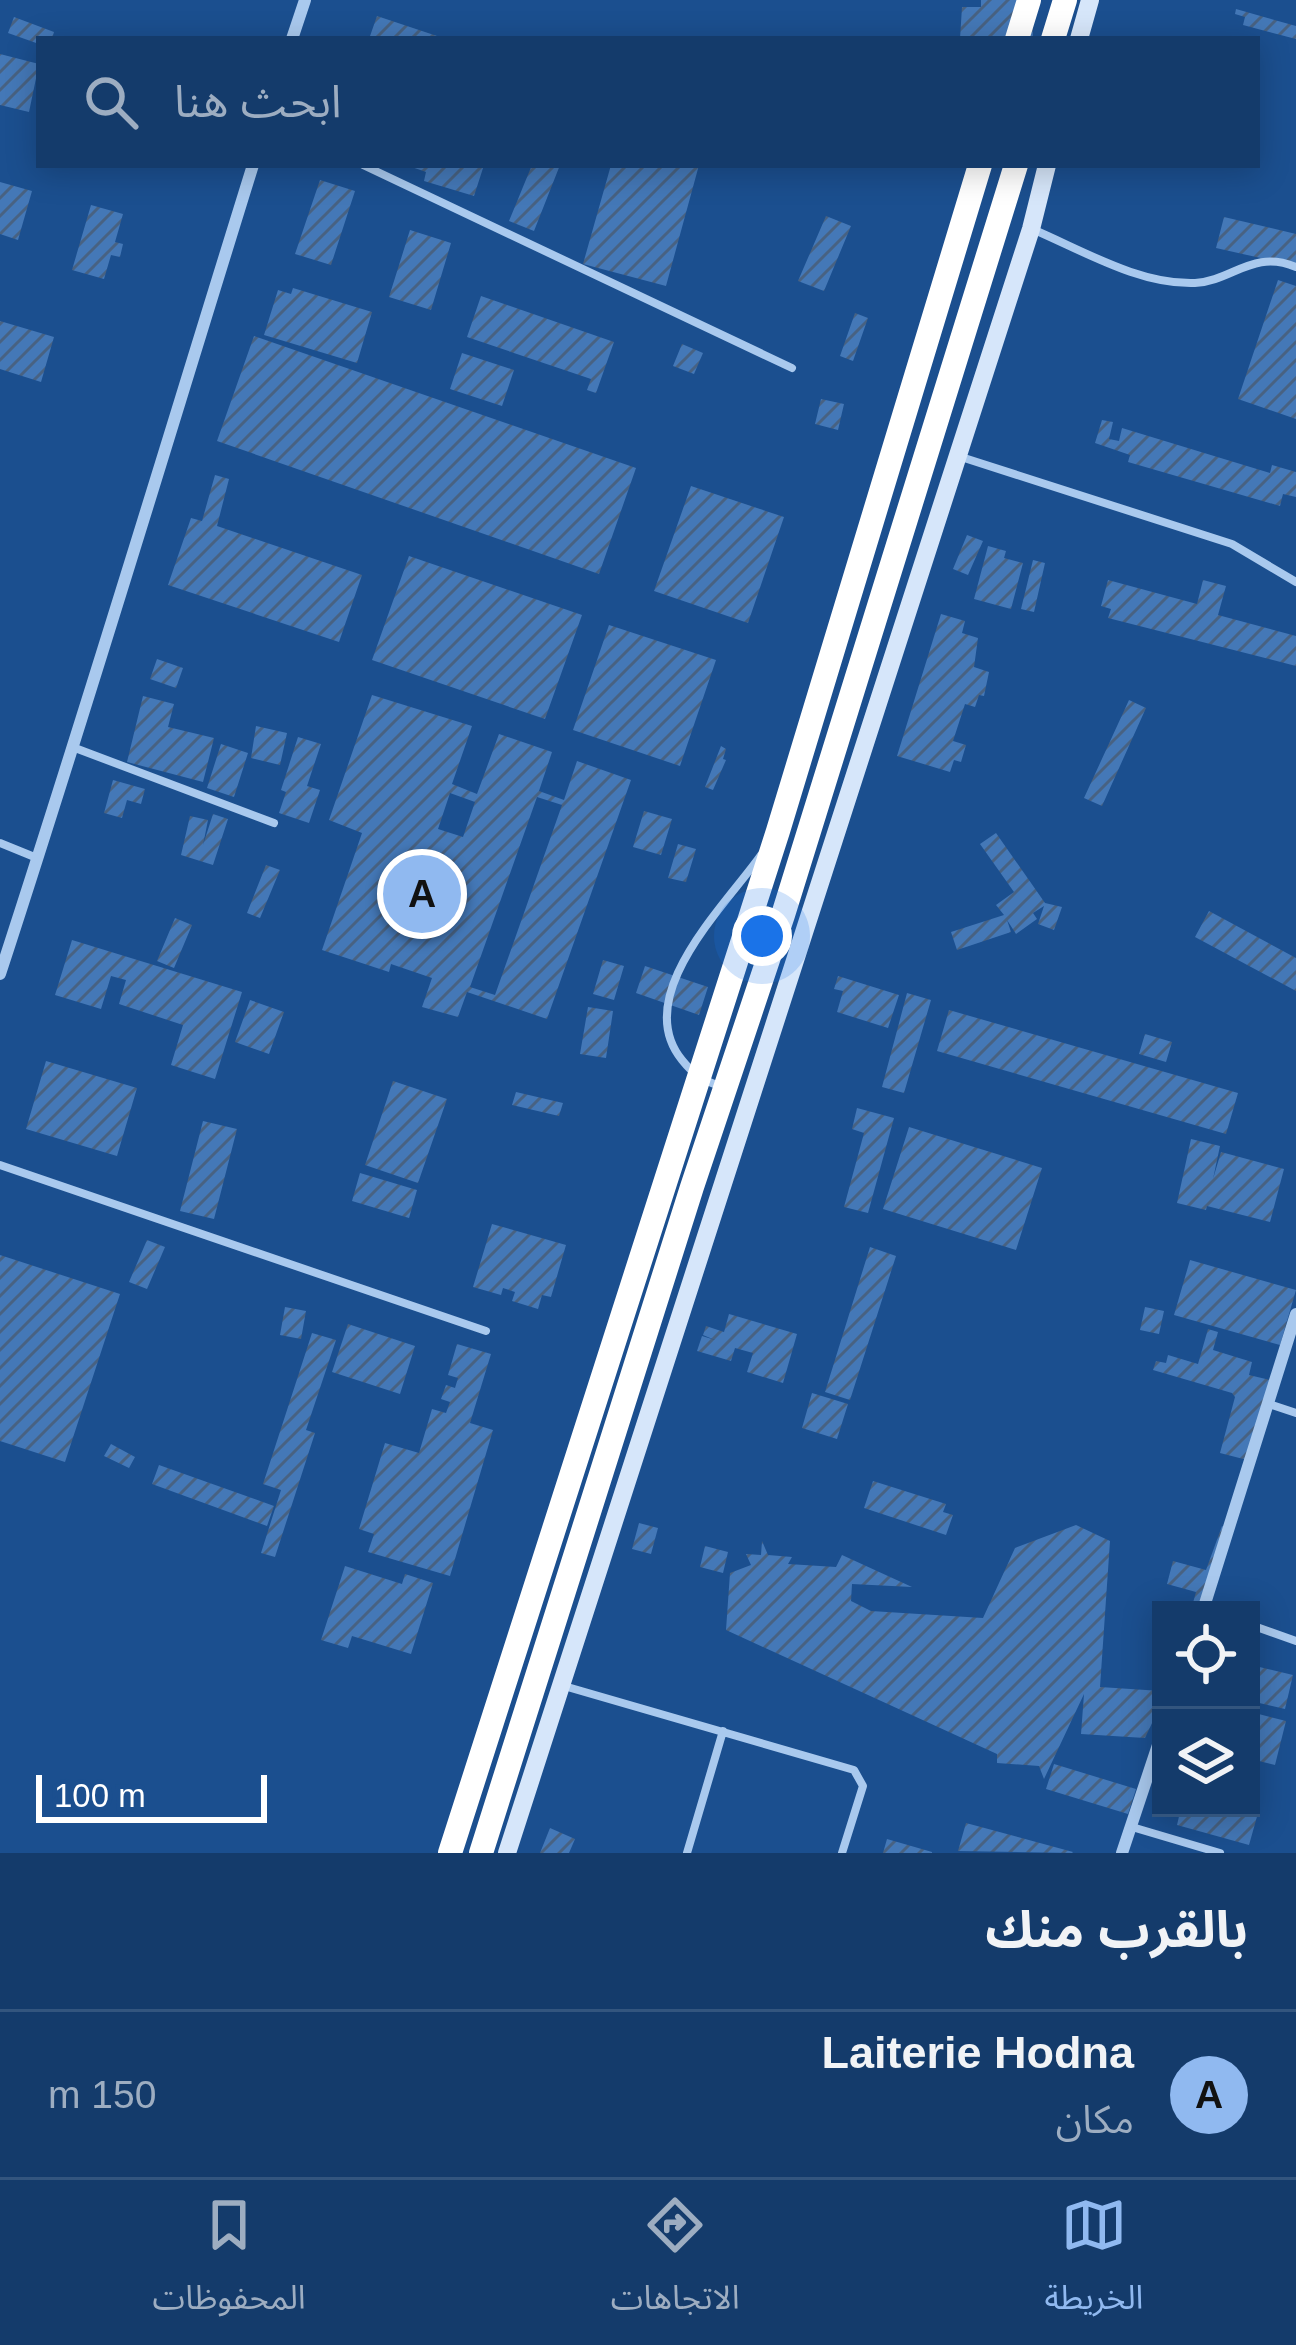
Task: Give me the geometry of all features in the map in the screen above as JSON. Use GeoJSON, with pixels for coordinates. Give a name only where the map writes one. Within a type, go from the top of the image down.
{"type":"FeatureCollection","features":[{"type":"Feature","properties":{"kind":"highway"},"geometry":{"type":"LineString","coordinates":[[1018,36],[1029,0]]}},
{"type":"Feature","properties":{"kind":"highway"},"geometry":{"type":"LineString","coordinates":[[1054,36],[1065,0]]}},
{"type":"Feature","properties":{"kind":"highway"},"geometry":{"type":"LineString","coordinates":[[450,1853],[778,830],[979,168]]}},
{"type":"Feature","properties":{"kind":"highway"},"geometry":{"type":"LineString","coordinates":[[481,1853],[1015,168]]}},
{"type":"Feature","properties":{"kind":"highway"},"geometry":{"type":"LineString","coordinates":[[506,1678],[536,1687]]}},
{"type":"Feature","properties":{"kind":"main road"},"geometry":{"type":"LineString","coordinates":[[1080,36],[1090,0]]}},
{"type":"Feature","properties":{"kind":"main road"},"geometry":{"type":"LineString","coordinates":[[507,1853],[1031,229],[1046,168]]}},
{"type":"Feature","properties":{"kind":"street"},"geometry":{"type":"LineString","coordinates":[[293,36],[305,0]]}},
{"type":"Feature","properties":{"kind":"street"},"geometry":{"type":"LineString","coordinates":[[0,974],[75,748],[143,511],[252,168]]}},
{"type":"Feature","properties":{"kind":"street"},"geometry":{"type":"LineString","coordinates":[[1209,1601],[1296,1314]]}},
{"type":"Feature","properties":{"kind":"street"},"geometry":{"type":"LineString","coordinates":[[1122,1853],[1152,1763]]}},
{"type":"Feature","properties":{"kind":"lane"},"geometry":{"type":"LineString","coordinates":[[369,168],[792,368]]}},
{"type":"Feature","properties":{"kind":"lane"},"geometry":{"type":"LineString","coordinates":[[1031,229],[1148,277],[1196,283],[1264,261],[1296,266]]}},
{"type":"Feature","properties":{"kind":"lane"},"geometry":{"type":"LineString","coordinates":[[956,456],[1232,544],[1296,582]]}},
{"type":"Feature","properties":{"kind":"lane"},"geometry":{"type":"LineString","coordinates":[[75,748],[274,823]]}},
{"type":"Feature","properties":{"kind":"lane"},"geometry":{"type":"LineString","coordinates":[[727,1088],[698,1078],[672,1048],[665,1010],[688,951],[778,830],[805,841]]}},
{"type":"Feature","properties":{"kind":"lane"},"geometry":{"type":"LineString","coordinates":[[0,843],[38,858]]}},
{"type":"Feature","properties":{"kind":"lane"},"geometry":{"type":"LineString","coordinates":[[0,1166],[486,1331]]}},
{"type":"Feature","properties":{"kind":"lane"},"geometry":{"type":"LineString","coordinates":[[1269,1404],[1296,1413]]}},
{"type":"Feature","properties":{"kind":"lane"},"geometry":{"type":"LineString","coordinates":[[1260,1628],[1296,1641]]}},
{"type":"Feature","properties":{"kind":"lane"},"geometry":{"type":"LineString","coordinates":[[563,1686],[854,1770],[863,1786],[842,1853]]}},
{"type":"Feature","properties":{"kind":"lane"},"geometry":{"type":"LineString","coordinates":[[687,1853],[723,1731]]}},
{"type":"Feature","properties":{"kind":"lane"},"geometry":{"type":"LineString","coordinates":[[1131,1826],[1220,1853]]}},
{"type":"Feature","properties":{"kind":"building"},"geometry":{"type":"Polygon","coordinates":[[[981,0],[1028,0],[1033,36],[960,36],[962,7],[981,7],[981,0]]]}},
{"type":"Feature","properties":{"kind":"building"},"geometry":{"type":"Polygon","coordinates":[[[1236,9],[1296,26],[1296,39],[1243,25],[1245,17],[1235,14],[1236,9]]]}},
{"type":"Feature","properties":{"kind":"building"},"geometry":{"type":"Polygon","coordinates":[[[377,16],[437,36],[370,36],[377,16]]]}},
{"type":"Feature","properties":{"kind":"building"},"geometry":{"type":"Polygon","coordinates":[[[14,17],[54,32],[53,36],[36,36],[36,43],[8,33],[14,17]]]}},
{"type":"Feature","properties":{"kind":"building"},"geometry":{"type":"Polygon","coordinates":[[[0,54],[36,63],[29,112],[0,105],[0,54]]]}},
{"type":"Feature","properties":{"kind":"building"},"geometry":{"type":"Polygon","coordinates":[[[415,168],[483,168],[474,196],[424,181],[426,172],[415,168]]]}},
{"type":"Feature","properties":{"kind":"building"},"geometry":{"type":"Polygon","coordinates":[[[531,168],[559,168],[534,231],[509,221],[531,168]]]}},
{"type":"Feature","properties":{"kind":"building"},"geometry":{"type":"Polygon","coordinates":[[[610,168],[698,168],[666,286],[583,264],[610,168]]]}},
{"type":"Feature","properties":{"kind":"building"},"geometry":{"type":"Polygon","coordinates":[[[320,180],[355,191],[331,265],[295,254],[320,180]]]}},
{"type":"Feature","properties":{"kind":"building"},"geometry":{"type":"Polygon","coordinates":[[[0,182],[32,191],[18,240],[0,234],[0,182]]]}},
{"type":"Feature","properties":{"kind":"building"},"geometry":{"type":"Polygon","coordinates":[[[91,205],[123,214],[115,242],[123,244],[120,257],[111,255],[104,279],[72,270],[91,205]]]}},
{"type":"Feature","properties":{"kind":"building"},"geometry":{"type":"Polygon","coordinates":[[[826,216],[851,226],[824,291],[798,281],[826,216]]]}},
{"type":"Feature","properties":{"kind":"building"},"geometry":{"type":"Polygon","coordinates":[[[1224,217],[1296,234],[1296,266],[1216,248],[1224,217]]]}},
{"type":"Feature","properties":{"kind":"building"},"geometry":{"type":"Polygon","coordinates":[[[410,230],[451,243],[431,310],[389,297],[410,230]]]}},
{"type":"Feature","properties":{"kind":"building"},"geometry":{"type":"Polygon","coordinates":[[[1278,280],[1296,286],[1296,419],[1238,399],[1278,280]]]}},
{"type":"Feature","properties":{"kind":"building"},"geometry":{"type":"Polygon","coordinates":[[[293,288],[372,312],[357,363],[264,335],[278,290],[291,294],[293,288]]]}},
{"type":"Feature","properties":{"kind":"building"},"geometry":{"type":"Polygon","coordinates":[[[481,296],[614,342],[596,393],[587,390],[591,379],[467,337],[481,296]]]}},
{"type":"Feature","properties":{"kind":"building"},"geometry":{"type":"Polygon","coordinates":[[[855,313],[868,318],[853,361],[840,356],[855,313]]]}},
{"type":"Feature","properties":{"kind":"building"},"geometry":{"type":"Polygon","coordinates":[[[0,321],[54,337],[41,382],[0,369],[0,321]]]}},
{"type":"Feature","properties":{"kind":"building"},"geometry":{"type":"Polygon","coordinates":[[[254,336],[636,468],[599,574],[217,441],[254,336]]]}},
{"type":"Feature","properties":{"kind":"building"},"geometry":{"type":"Polygon","coordinates":[[[682,344],[703,353],[694,374],[673,366],[682,344]]]}},
{"type":"Feature","properties":{"kind":"building"},"geometry":{"type":"Polygon","coordinates":[[[462,353],[514,370],[502,406],[450,389],[462,353]]]}},
{"type":"Feature","properties":{"kind":"building"},"geometry":{"type":"Polygon","coordinates":[[[821,399],[844,404],[838,430],[815,424],[821,399]]]}},
{"type":"Feature","properties":{"kind":"building"},"geometry":{"type":"Polygon","coordinates":[[[1102,420],[1113,422],[1109,439],[1119,441],[1122,428],[1270,473],[1272,465],[1296,472],[1296,497],[1283,494],[1280,506],[1128,462],[1130,455],[1095,443],[1102,420]]]}},
{"type":"Feature","properties":{"kind":"building"},"geometry":{"type":"Polygon","coordinates":[[[215,475],[229,479],[217,526],[362,575],[339,642],[168,585],[191,518],[202,521],[215,475]]]}},
{"type":"Feature","properties":{"kind":"building"},"geometry":{"type":"Polygon","coordinates":[[[691,486],[784,517],[748,623],[654,591],[691,486]]]}},
{"type":"Feature","properties":{"kind":"building"},"geometry":{"type":"Polygon","coordinates":[[[967,535],[983,541],[968,575],[953,569],[967,535]]]}},
{"type":"Feature","properties":{"kind":"building"},"geometry":{"type":"Polygon","coordinates":[[[988,546],[1006,551],[1004,558],[1023,563],[1011,609],[974,599],[988,546]]]}},
{"type":"Feature","properties":{"kind":"building"},"geometry":{"type":"Polygon","coordinates":[[[409,556],[582,615],[545,719],[372,660],[409,556]]]}},
{"type":"Feature","properties":{"kind":"building"},"geometry":{"type":"Polygon","coordinates":[[[1033,560],[1045,563],[1034,612],[1021,609],[1033,560]]]}},
{"type":"Feature","properties":{"kind":"building"},"geometry":{"type":"Polygon","coordinates":[[[1108,580],[1197,604],[1203,580],[1226,586],[1218,615],[1296,636],[1296,666],[1108,618],[1111,609],[1101,606],[1108,580]]]}},
{"type":"Feature","properties":{"kind":"building"},"geometry":{"type":"Polygon","coordinates":[[[941,614],[965,621],[962,633],[978,638],[974,667],[989,672],[984,696],[979,695],[975,707],[965,704],[953,741],[966,745],[961,762],[954,760],[950,772],[897,756],[941,614]]]}},
{"type":"Feature","properties":{"kind":"building"},"geometry":{"type":"Polygon","coordinates":[[[609,625],[716,660],[680,766],[573,730],[609,625]]]}},
{"type":"Feature","properties":{"kind":"building"},"geometry":{"type":"Polygon","coordinates":[[[157,659],[183,668],[176,688],[150,679],[157,659]]]}},
{"type":"Feature","properties":{"kind":"building"},"geometry":{"type":"Polygon","coordinates":[[[372,695],[472,726],[452,784],[477,794],[499,734],[552,752],[539,791],[564,800],[577,761],[631,780],[547,1019],[467,992],[458,1017],[422,1007],[432,978],[391,964],[389,972],[322,950],[362,833],[329,820],[372,695]],[[450,793],[438,829],[463,837],[475,802],[450,793]],[[537,797],[470,987],[495,995],[562,805],[537,797]]]}},
{"type":"Feature","properties":{"kind":"building"},"geometry":{"type":"Polygon","coordinates":[[[143,696],[174,704],[168,727],[214,738],[203,782],[127,762],[143,696]]]}},
{"type":"Feature","properties":{"kind":"building"},"geometry":{"type":"Polygon","coordinates":[[[1129,700],[1146,708],[1102,806],[1084,798],[1129,700]]]}},
{"type":"Feature","properties":{"kind":"building"},"geometry":{"type":"Polygon","coordinates":[[[256,726],[287,733],[280,765],[251,758],[256,726]]]}},
{"type":"Feature","properties":{"kind":"building"},"geometry":{"type":"Polygon","coordinates":[[[298,737],[321,744],[307,786],[320,790],[309,823],[279,813],[286,792],[281,790],[298,737]]]}},
{"type":"Feature","properties":{"kind":"building"},"geometry":{"type":"Polygon","coordinates":[[[221,744],[248,753],[234,797],[207,788],[221,744]]]}},
{"type":"Feature","properties":{"kind":"building"},"geometry":{"type":"Polygon","coordinates":[[[721,746],[726,749],[726,760],[713,790],[705,787],[721,746]]]}},
{"type":"Feature","properties":{"kind":"building"},"geometry":{"type":"Polygon","coordinates":[[[113,780],[145,789],[141,804],[127,800],[122,818],[104,813],[113,780]]]}},
{"type":"Feature","properties":{"kind":"building"},"geometry":{"type":"Polygon","coordinates":[[[644,811],[672,819],[661,855],[633,847],[644,811]]]}},
{"type":"Feature","properties":{"kind":"building"},"geometry":{"type":"Polygon","coordinates":[[[213,814],[228,819],[213,865],[181,855],[190,816],[208,820],[203,845],[213,814]]]}},
{"type":"Feature","properties":{"kind":"building"},"geometry":{"type":"Polygon","coordinates":[[[996,833],[1045,903],[1062,907],[1054,930],[1038,924],[1044,906],[1033,913],[1037,919],[1016,934],[1007,920],[1011,932],[957,950],[951,932],[1004,915],[996,905],[1014,892],[980,844],[996,833]]]}},
{"type":"Feature","properties":{"kind":"building"},"geometry":{"type":"Polygon","coordinates":[[[678,844],[696,849],[686,882],[668,878],[678,844]]]}},
{"type":"Feature","properties":{"kind":"building"},"geometry":{"type":"Polygon","coordinates":[[[266,865],[280,870],[260,918],[247,913],[266,865]]]}},
{"type":"Feature","properties":{"kind":"building"},"geometry":{"type":"Polygon","coordinates":[[[1209,911],[1296,958],[1296,991],[1195,937],[1209,911]]]}},
{"type":"Feature","properties":{"kind":"building"},"geometry":{"type":"Polygon","coordinates":[[[175,918],[192,925],[174,968],[157,961],[175,918]]]}},
{"type":"Feature","properties":{"kind":"building"},"geometry":{"type":"Polygon","coordinates":[[[72,940],[242,992],[215,1079],[171,1065],[183,1025],[119,1004],[126,980],[111,976],[101,1009],[55,995],[72,940]]]}},
{"type":"Feature","properties":{"kind":"building"},"geometry":{"type":"Polygon","coordinates":[[[603,960],[624,966],[614,1000],[593,994],[603,960]]]}},
{"type":"Feature","properties":{"kind":"building"},"geometry":{"type":"Polygon","coordinates":[[[645,966],[708,987],[699,1015],[636,993],[645,966]]]}},
{"type":"Feature","properties":{"kind":"building"},"geometry":{"type":"Polygon","coordinates":[[[838,976],[899,995],[888,1028],[837,1012],[843,991],[834,989],[838,976]]]}},
{"type":"Feature","properties":{"kind":"building"},"geometry":{"type":"Polygon","coordinates":[[[907,993],[931,1000],[904,1093],[882,1087],[907,993]]]}},
{"type":"Feature","properties":{"kind":"building"},"geometry":{"type":"Polygon","coordinates":[[[250,1000],[284,1012],[269,1054],[235,1042],[250,1000]]]}},
{"type":"Feature","properties":{"kind":"building"},"geometry":{"type":"Polygon","coordinates":[[[588,1007],[613,1011],[606,1058],[580,1054],[588,1007]]]}},
{"type":"Feature","properties":{"kind":"building"},"geometry":{"type":"Polygon","coordinates":[[[949,1010],[1238,1093],[1226,1134],[937,1051],[949,1010]]]}},
{"type":"Feature","properties":{"kind":"building"},"geometry":{"type":"Polygon","coordinates":[[[1145,1034],[1172,1042],[1166,1062],[1139,1054],[1145,1034]]]}},
{"type":"Feature","properties":{"kind":"building"},"geometry":{"type":"Polygon","coordinates":[[[46,1061],[137,1088],[117,1156],[26,1129],[46,1061]]]}},
{"type":"Feature","properties":{"kind":"building"},"geometry":{"type":"Polygon","coordinates":[[[393,1081],[447,1099],[418,1183],[365,1165],[393,1081]]]}},
{"type":"Feature","properties":{"kind":"building"},"geometry":{"type":"Polygon","coordinates":[[[516,1092],[563,1103],[559,1116],[512,1105],[516,1092]]]}},
{"type":"Feature","properties":{"kind":"building"},"geometry":{"type":"Polygon","coordinates":[[[857,1108],[894,1118],[868,1213],[844,1207],[864,1133],[852,1129],[857,1108]]]}},
{"type":"Feature","properties":{"kind":"building"},"geometry":{"type":"Polygon","coordinates":[[[203,1121],[237,1129],[214,1219],[180,1211],[203,1121]]]}},
{"type":"Feature","properties":{"kind":"building"},"geometry":{"type":"Polygon","coordinates":[[[909,1127],[1042,1168],[1016,1250],[883,1209],[909,1127]]]}},
{"type":"Feature","properties":{"kind":"building"},"geometry":{"type":"Polygon","coordinates":[[[1191,1139],[1220,1146],[1213,1179],[1221,1152],[1284,1169],[1270,1222],[1177,1203],[1191,1139]]]}},
{"type":"Feature","properties":{"kind":"building"},"geometry":{"type":"Polygon","coordinates":[[[360,1173],[417,1190],[409,1218],[352,1201],[360,1173]]]}},
{"type":"Feature","properties":{"kind":"building"},"geometry":{"type":"Polygon","coordinates":[[[492,1224],[566,1245],[551,1297],[542,1295],[538,1309],[512,1301],[515,1292],[503,1288],[501,1295],[473,1287],[492,1224]]]}},
{"type":"Feature","properties":{"kind":"building"},"geometry":{"type":"Polygon","coordinates":[[[147,1240],[165,1247],[147,1289],[129,1282],[147,1240]]]}},
{"type":"Feature","properties":{"kind":"building"},"geometry":{"type":"Polygon","coordinates":[[[870,1247],[896,1256],[850,1400],[825,1392],[870,1247]]]}},
{"type":"Feature","properties":{"kind":"building"},"geometry":{"type":"Polygon","coordinates":[[[0,1255],[120,1294],[65,1462],[0,1441],[0,1255]]]}},
{"type":"Feature","properties":{"kind":"building"},"geometry":{"type":"Polygon","coordinates":[[[1190,1260],[1296,1290],[1280,1345],[1174,1315],[1190,1260]]]}},
{"type":"Feature","properties":{"kind":"building"},"geometry":{"type":"Polygon","coordinates":[[[285,1307],[306,1311],[301,1339],[280,1335],[285,1307]]]}},
{"type":"Feature","properties":{"kind":"building"},"geometry":{"type":"Polygon","coordinates":[[[1145,1307],[1164,1311],[1159,1334],[1140,1330],[1145,1307]]]}},
{"type":"Feature","properties":{"kind":"building"},"geometry":{"type":"Polygon","coordinates":[[[729,1314],[797,1334],[783,1383],[747,1372],[753,1353],[735,1348],[731,1361],[697,1351],[702,1336],[715,1340],[703,1335],[706,1326],[724,1332],[729,1314]]]}},
{"type":"Feature","properties":{"kind":"building"},"geometry":{"type":"Polygon","coordinates":[[[348,1324],[415,1346],[400,1394],[332,1372],[348,1324]]]}},
{"type":"Feature","properties":{"kind":"building"},"geometry":{"type":"Polygon","coordinates":[[[1208,1329],[1218,1332],[1213,1350],[1252,1362],[1249,1375],[1270,1380],[1255,1462],[1220,1453],[1235,1397],[1232,1393],[1153,1370],[1156,1361],[1166,1363],[1168,1355],[1198,1364],[1208,1329]]]}},
{"type":"Feature","properties":{"kind":"building"},"geometry":{"type":"Polygon","coordinates":[[[312,1333],[336,1340],[306,1430],[315,1433],[275,1557],[261,1553],[281,1490],[263,1484],[312,1333]]]}},
{"type":"Feature","properties":{"kind":"building"},"geometry":{"type":"Polygon","coordinates":[[[457,1344],[491,1354],[470,1423],[493,1430],[450,1576],[368,1552],[374,1534],[359,1529],[385,1443],[419,1453],[432,1409],[446,1413],[450,1402],[441,1399],[446,1385],[455,1388],[458,1378],[448,1375],[457,1344]]]}},
{"type":"Feature","properties":{"kind":"building"},"geometry":{"type":"Polygon","coordinates":[[[812,1393],[848,1404],[837,1439],[802,1428],[812,1393]]]}},
{"type":"Feature","properties":{"kind":"building"},"geometry":{"type":"Polygon","coordinates":[[[111,1444],[135,1457],[129,1468],[104,1456],[111,1444]]]}},
{"type":"Feature","properties":{"kind":"building"},"geometry":{"type":"Polygon","coordinates":[[[159,1465],[274,1506],[267,1526],[152,1484],[159,1465]]]}},
{"type":"Feature","properties":{"kind":"building"},"geometry":{"type":"Polygon","coordinates":[[[873,1481],[946,1504],[943,1512],[953,1515],[946,1535],[864,1508],[873,1481]]]}},
{"type":"Feature","properties":{"kind":"building"},"geometry":{"type":"Polygon","coordinates":[[[639,1523],[658,1528],[651,1554],[632,1549],[639,1523]]]}},
{"type":"Feature","properties":{"kind":"building"},"geometry":{"type":"Polygon","coordinates":[[[1076,1525],[1110,1541],[1100,1687],[1152,1690],[1152,1723],[1145,1738],[1081,1734],[1084,1694],[1044,1779],[1039,1766],[997,1763],[997,1754],[726,1630],[730,1573],[751,1565],[746,1554],[761,1555],[762,1541],[768,1555],[792,1557],[788,1564],[836,1567],[842,1555],[912,1587],[852,1584],[851,1601],[871,1611],[983,1618],[1015,1548],[1076,1525]]]}},
{"type":"Feature","properties":{"kind":"building"},"geometry":{"type":"Polygon","coordinates":[[[1222,1526],[1232,1530],[1208,1601],[1194,1601],[1196,1592],[1167,1584],[1173,1561],[1206,1570],[1222,1526]]]}},
{"type":"Feature","properties":{"kind":"building"},"geometry":{"type":"Polygon","coordinates":[[[705,1546],[728,1552],[723,1573],[700,1567],[705,1546]]]}},
{"type":"Feature","properties":{"kind":"building"},"geometry":{"type":"Polygon","coordinates":[[[345,1566],[402,1584],[405,1574],[433,1583],[411,1654],[352,1636],[348,1648],[321,1640],[345,1566]]]}},
{"type":"Feature","properties":{"kind":"building"},"geometry":{"type":"Polygon","coordinates":[[[1260,1667],[1293,1675],[1285,1709],[1260,1703],[1260,1667]]]}},
{"type":"Feature","properties":{"kind":"building"},"geometry":{"type":"Polygon","coordinates":[[[1260,1714],[1286,1721],[1275,1765],[1260,1761],[1260,1714]]]}},
{"type":"Feature","properties":{"kind":"building"},"geometry":{"type":"Polygon","coordinates":[[[1054,1764],[1136,1789],[1128,1814],[1046,1789],[1054,1764]]]}},
{"type":"Feature","properties":{"kind":"building"},"geometry":{"type":"Polygon","coordinates":[[[1179,1817],[1257,1817],[1249,1845],[1177,1825],[1179,1817]]]}},
{"type":"Feature","properties":{"kind":"building"},"geometry":{"type":"Polygon","coordinates":[[[966,1823],[1073,1852],[958,1851],[966,1823]]]}},
{"type":"Feature","properties":{"kind":"building"},"geometry":{"type":"Polygon","coordinates":[[[550,1828],[575,1839],[569,1853],[540,1853],[550,1828]]]}},
{"type":"Feature","properties":{"kind":"building"},"geometry":{"type":"Polygon","coordinates":[[[887,1839],[932,1852],[932,1853],[883,1853],[887,1839]]]}},
{"type":"Feature","properties":{"kind":"place","name":"Laiterie Hodna"},"geometry":{"type":"Point","coordinates":[422,894]}}]}
